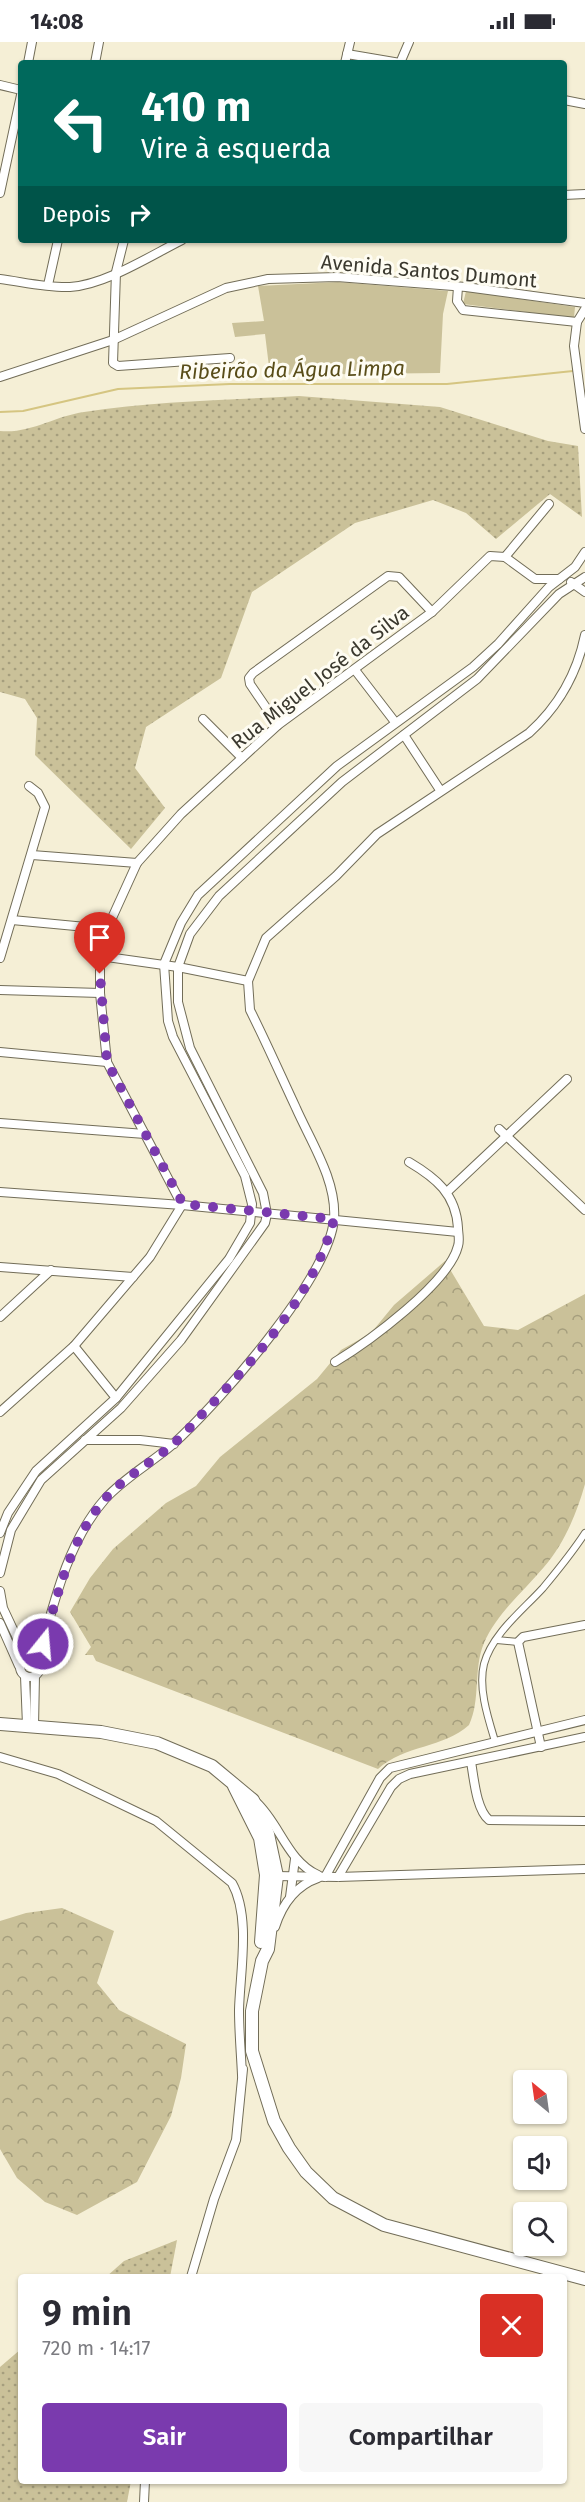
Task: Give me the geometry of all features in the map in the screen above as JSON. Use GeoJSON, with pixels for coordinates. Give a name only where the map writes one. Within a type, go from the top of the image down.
{"type":"FeatureCollection","features":[{"type":"Feature","properties":{"kind":"main road"},"geometry":{"type":"LineString","coordinates":[[0,1724],[101,1732],[157,1743],[212,1766],[253,1800],[268,1834],[271,1876],[268,1949],[262,1960],[252,2011],[252,2051],[274,2121],[288,2148],[306,2172],[333,2198],[384,2225],[566,2274]]}},
{"type":"Feature","properties":{"kind":"main road"},"geometry":{"type":"LineString","coordinates":[[232,1782],[260,1838],[271,1876],[260,1950],[262,1960]]}},
{"type":"Feature","properties":{"kind":"main road"},"geometry":{"type":"LineString","coordinates":[[567,2274],[585,2279]]}},
{"type":"Feature","properties":{"kind":"street"},"geometry":{"type":"LineString","coordinates":[[29,60],[32,42]]}},
{"type":"Feature","properties":{"kind":"street"},"geometry":{"type":"LineString","coordinates":[[96,60],[99,42]]}},
{"type":"Feature","properties":{"kind":"street"},"geometry":{"type":"LineString","coordinates":[[350,42],[346,58],[368,60]]}},
{"type":"Feature","properties":{"kind":"street"},"geometry":{"type":"LineString","coordinates":[[401,60],[409,42]]}},
{"type":"Feature","properties":{"kind":"street"},"geometry":{"type":"LineString","coordinates":[[0,85],[18,89]]}},
{"type":"Feature","properties":{"kind":"street"},"geometry":{"type":"LineString","coordinates":[[567,101],[585,104]]}},
{"type":"Feature","properties":{"kind":"street"},"geometry":{"type":"LineString","coordinates":[[0,193],[18,109]]}},
{"type":"Feature","properties":{"kind":"street"},"geometry":{"type":"LineString","coordinates":[[567,195],[585,194]]}},
{"type":"Feature","properties":{"kind":"street"},"geometry":{"type":"LineString","coordinates":[[48,285],[57,243]]}},
{"type":"Feature","properties":{"kind":"street"},"geometry":{"type":"LineString","coordinates":[[122,243],[116,272],[113,363],[118,366],[230,358]]}},
{"type":"Feature","properties":{"kind":"street"},"geometry":{"type":"LineString","coordinates":[[0,279],[48,285],[82,285],[116,272],[176,243]]}},
{"type":"Feature","properties":{"kind":"street","name":"Avenida Santos Dumont"},"geometry":{"type":"LineString","coordinates":[[0,377],[113,340],[226,288],[268,279],[337,277],[458,287],[585,303]]}},
{"type":"Feature","properties":{"kind":"street"},"geometry":{"type":"LineString","coordinates":[[458,287],[457,301],[463,310],[577,322]]}},
{"type":"Feature","properties":{"kind":"street"},"geometry":{"type":"LineString","coordinates":[[585,309],[577,322],[574,346],[584,400],[585,429]]}},
{"type":"Feature","properties":{"kind":"street"},"geometry":{"type":"LineString","coordinates":[[549,504],[505,557],[535,579],[560,579],[575,583],[585,592]]}},
{"type":"Feature","properties":{"kind":"street"},"geometry":{"type":"LineString","coordinates":[[0,1533],[8,1513],[36,1471],[116,1398],[229,1259],[250,1223],[253,1213],[245,1176],[173,1036],[168,1021],[164,964],[188,909],[219,872],[337,766],[473,668],[498,644],[549,587],[574,567],[585,552]]}},
{"type":"Feature","properties":{"kind":"street","name":"Rua Miguel José da Silva"},"geometry":{"type":"LineString","coordinates":[[183,1204],[107,1062],[100,993],[100,956],[107,928],[137,863],[181,814],[278,725],[432,612],[490,556],[505,557]]}},
{"type":"Feature","properties":{"kind":"street"},"geometry":{"type":"LineString","coordinates":[[278,725],[250,684],[249,678],[253,673],[388,576],[399,578],[432,612]]}},
{"type":"Feature","properties":{"kind":"street"},"geometry":{"type":"LineString","coordinates":[[0,1573],[11,1530],[41,1480],[121,1408],[181,1340],[255,1241],[267,1214],[257,1179],[190,1048],[178,1002],[178,967],[190,934],[219,896],[342,782],[477,679],[559,594],[585,577]]}},
{"type":"Feature","properties":{"kind":"street"},"geometry":{"type":"LineString","coordinates":[[30,1726],[35,1675],[40,1669],[38,1661],[65,1570],[76,1544],[106,1499],[174,1444],[237,1376],[285,1317],[318,1265],[334,1219],[326,1176],[317,1153],[250,1010],[248,981],[266,938],[336,876],[377,834],[529,733],[545,718],[568,684],[585,635]]}},
{"type":"Feature","properties":{"kind":"street"},"geometry":{"type":"LineString","coordinates":[[354,670],[395,722]]}},
{"type":"Feature","properties":{"kind":"street"},"geometry":{"type":"LineString","coordinates":[[203,718],[242,758]]}},
{"type":"Feature","properties":{"kind":"street"},"geometry":{"type":"LineString","coordinates":[[404,735],[440,790]]}},
{"type":"Feature","properties":{"kind":"street"},"geometry":{"type":"LineString","coordinates":[[0,958],[45,807],[38,793],[29,786]]}},
{"type":"Feature","properties":{"kind":"street"},"geometry":{"type":"LineString","coordinates":[[32,855],[137,863]]}},
{"type":"Feature","properties":{"kind":"street"},"geometry":{"type":"LineString","coordinates":[[12,920],[107,928]]}},
{"type":"Feature","properties":{"kind":"street"},"geometry":{"type":"LineString","coordinates":[[100,956],[164,964],[248,981]]}},
{"type":"Feature","properties":{"kind":"street"},"geometry":{"type":"LineString","coordinates":[[0,990],[100,993]]}},
{"type":"Feature","properties":{"kind":"street"},"geometry":{"type":"LineString","coordinates":[[0,1052],[107,1062]]}},
{"type":"Feature","properties":{"kind":"street"},"geometry":{"type":"LineString","coordinates":[[447,1192],[567,1079]]}},
{"type":"Feature","properties":{"kind":"street"},"geometry":{"type":"LineString","coordinates":[[0,1123],[145,1134]]}},
{"type":"Feature","properties":{"kind":"street"},"geometry":{"type":"LineString","coordinates":[[499,1129],[585,1210]]}},
{"type":"Feature","properties":{"kind":"street"},"geometry":{"type":"LineString","coordinates":[[335,1362],[383,1329],[419,1298],[453,1259],[459,1244],[457,1212],[447,1192],[428,1173],[409,1162]]}},
{"type":"Feature","properties":{"kind":"street"},"geometry":{"type":"LineString","coordinates":[[0,1192],[183,1204],[253,1213],[458,1232]]}},
{"type":"Feature","properties":{"kind":"street"},"geometry":{"type":"LineString","coordinates":[[0,1412],[74,1346],[150,1257],[183,1204]]}},
{"type":"Feature","properties":{"kind":"street"},"geometry":{"type":"LineString","coordinates":[[0,1267],[133,1277]]}},
{"type":"Feature","properties":{"kind":"street"},"geometry":{"type":"LineString","coordinates":[[0,1317],[51,1270]]}},
{"type":"Feature","properties":{"kind":"street"},"geometry":{"type":"LineString","coordinates":[[74,1346],[116,1398]]}},
{"type":"Feature","properties":{"kind":"street"},"geometry":{"type":"LineString","coordinates":[[85,1440],[140,1440],[174,1444]]}},
{"type":"Feature","properties":{"kind":"street"},"geometry":{"type":"LineString","coordinates":[[495,1741],[487,1712],[484,1665],[497,1640],[569,1558],[585,1533]]}},
{"type":"Feature","properties":{"kind":"street"},"geometry":{"type":"LineString","coordinates":[[0,1591],[3,1608],[26,1657]]}},
{"type":"Feature","properties":{"kind":"street"},"geometry":{"type":"LineString","coordinates":[[0,1623],[25,1676],[30,1726]]}},
{"type":"Feature","properties":{"kind":"street"},"geometry":{"type":"LineString","coordinates":[[497,1640],[520,1640],[585,1624]]}},
{"type":"Feature","properties":{"kind":"street"},"geometry":{"type":"LineString","coordinates":[[520,1640],[536,1731],[541,1747]]}},
{"type":"Feature","properties":{"kind":"street"},"geometry":{"type":"LineString","coordinates":[[26,1657],[33,1657],[38,1661]]}},
{"type":"Feature","properties":{"kind":"street"},"geometry":{"type":"LineString","coordinates":[[19,1666],[26,1657]]}},
{"type":"Feature","properties":{"kind":"street"},"geometry":{"type":"LineString","coordinates":[[25,1676],[35,1675]]}},
{"type":"Feature","properties":{"kind":"street"},"geometry":{"type":"LineString","coordinates":[[268,1949],[278,1917],[290,1898],[302,1886],[323,1877],[380,1778],[397,1764],[585,1720]]}},
{"type":"Feature","properties":{"kind":"street"},"geometry":{"type":"LineString","coordinates":[[338,1877],[391,1787],[399,1779],[410,1774],[585,1737]]}},
{"type":"Feature","properties":{"kind":"street"},"geometry":{"type":"LineString","coordinates":[[0,1756],[58,1774],[156,1821],[232,1883],[239,1897],[242,1914],[239,2014],[241,2112],[236,2140],[214,2199],[192,2274]]}},
{"type":"Feature","properties":{"kind":"street"},"geometry":{"type":"LineString","coordinates":[[471,1762],[484,1816],[489,1820],[585,1821]]}},
{"type":"Feature","properties":{"kind":"street"},"geometry":{"type":"LineString","coordinates":[[380,1778],[391,1787]]}},
{"type":"Feature","properties":{"kind":"street"},"geometry":{"type":"LineString","coordinates":[[253,1800],[270,1818],[295,1859],[323,1877]]}},
{"type":"Feature","properties":{"kind":"street"},"geometry":{"type":"LineString","coordinates":[[290,1898],[295,1877],[295,1859]]}},
{"type":"Feature","properties":{"kind":"street"},"geometry":{"type":"LineString","coordinates":[[271,1876],[338,1877],[585,1869]]}},
{"type":"Feature","properties":{"kind":"street"},"geometry":{"type":"LineString","coordinates":[[242,2075],[252,2051]]}},
{"type":"Feature","properties":{"kind":"street"},"geometry":{"type":"LineString","coordinates":[[144,2502],[145,2484]]}},
{"type":"Feature","properties":{"kind":"green space"},"geometry":{"type":"Polygon","coordinates":[[[338,282],[448,291],[443,314],[440,373],[270,375],[265,334],[235,337],[232,323],[264,321],[258,286],[338,282]]]}},
{"type":"Feature","properties":{"kind":"green space"},"geometry":{"type":"Polygon","coordinates":[[[466,291],[575,307],[574,318],[463,304],[466,291]]]}},
{"type":"Feature","properties":{"kind":"green space"},"geometry":{"type":"Polygon","coordinates":[[[299,396],[440,407],[548,441],[578,446],[582,517],[550,494],[496,539],[466,513],[433,500],[355,523],[252,592],[221,678],[146,727],[135,768],[165,808],[131,849],[35,755],[37,718],[25,699],[0,692],[0,431],[22,430],[73,414],[111,408],[192,401],[299,396]]]}},
{"type":"Feature","properties":{"kind":"green space"},"geometry":{"type":"Polygon","coordinates":[[[445,1261],[484,1326],[518,1330],[585,1294],[585,1484],[574,1517],[558,1548],[503,1612],[489,1632],[481,1653],[475,1705],[469,1725],[448,1738],[400,1755],[378,1769],[96,1661],[93,1655],[85,1655],[91,1647],[70,1612],[90,1578],[113,1549],[166,1503],[196,1486],[220,1457],[317,1379],[341,1350],[371,1333],[394,1305],[445,1261]]]}},
{"type":"Feature","properties":{"kind":"green space"},"geometry":{"type":"Polygon","coordinates":[[[62,1908],[114,1931],[97,1983],[119,2010],[186,2044],[181,2078],[171,2116],[137,2182],[77,2215],[45,2202],[17,2178],[0,2149],[0,1921],[26,1913],[62,1908]]]}},
{"type":"Feature","properties":{"kind":"green space"},"geometry":{"type":"Polygon","coordinates":[[[177,2240],[171,2274],[109,2274],[124,2261],[177,2240]]]}},
{"type":"Feature","properties":{"kind":"green space"},"geometry":{"type":"Polygon","coordinates":[[[18,2352],[18,2484],[130,2484],[127,2502],[0,2502],[0,2367],[18,2352]]]}},
{"type":"Feature","properties":{"kind":"waterway","name":"Ribeirão da Água Limpa"},"geometry":{"type":"LineString","coordinates":[[0,412],[23,411],[118,389],[230,384],[447,384],[573,371]]}},
{"type":"Feature","properties":{"kind":"route"},"geometry":{"type":"LineString","coordinates":[[43,1644],[65,1570],[76,1544],[106,1499],[174,1444],[237,1376],[307,1286],[318,1265],[334,1219],[259,1214],[183,1204],[107,1062],[100,974]]}}]}
